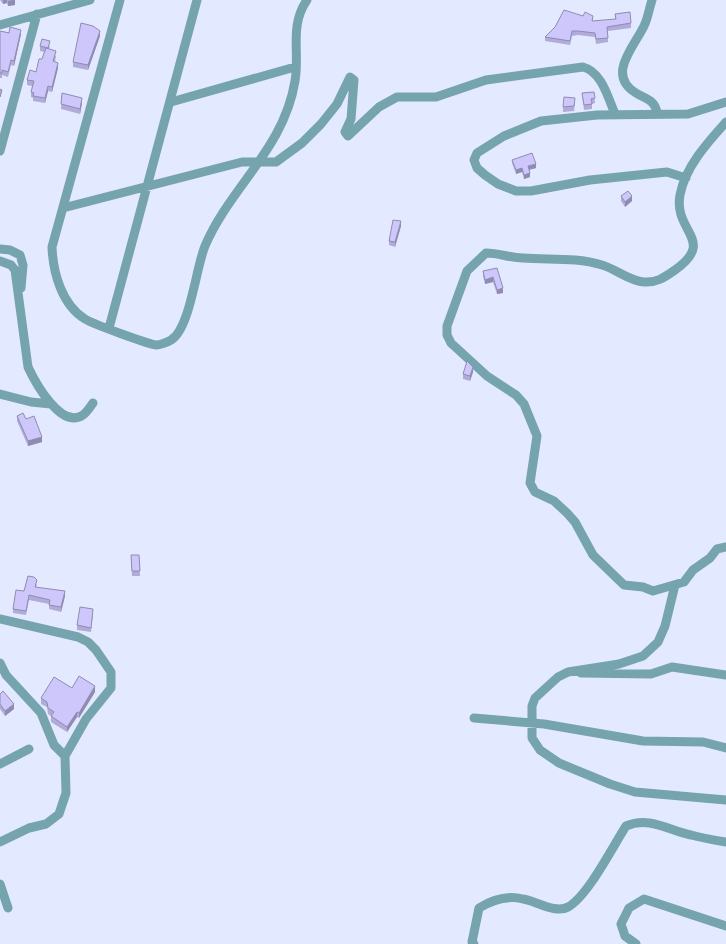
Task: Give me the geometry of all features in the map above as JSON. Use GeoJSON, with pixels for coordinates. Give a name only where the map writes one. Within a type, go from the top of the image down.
{"type":"FeatureCollection","features":[{"type":"Feature","properties":{"kind":"street"},"geometry":{"type":"LineString","coordinates":[[0,25],[37,14],[57,4],[90,0]]}},
{"type":"Feature","properties":{"kind":"street"},"geometry":{"type":"LineString","coordinates":[[120,0],[52,247],[53,264],[67,302],[75,313],[90,322],[157,345],[170,341],[175,337],[184,323],[196,272],[205,245],[223,214],[260,163],[283,123],[296,80],[296,26],[302,7],[307,0]]}},
{"type":"Feature","properties":{"kind":"street"},"geometry":{"type":"LineString","coordinates":[[109,328],[197,0]]}},
{"type":"Feature","properties":{"kind":"street"},"geometry":{"type":"LineString","coordinates":[[652,0],[643,28],[623,62],[623,72],[624,82],[650,100],[655,105],[657,113]]}},
{"type":"Feature","properties":{"kind":"street"},"geometry":{"type":"LineString","coordinates":[[0,150],[37,14]]}},
{"type":"Feature","properties":{"kind":"street"},"geometry":{"type":"LineString","coordinates":[[171,102],[295,67]]}},
{"type":"Feature","properties":{"kind":"street"},"geometry":{"type":"LineString","coordinates":[[63,208],[242,162],[276,162],[312,134],[337,104],[351,76],[354,79],[351,118],[345,132],[348,136],[379,107],[398,97],[440,97],[462,87],[486,80],[583,67],[598,77],[616,114]]}},
{"type":"Feature","properties":{"kind":"street"},"geometry":{"type":"LineString","coordinates":[[686,178],[667,172],[590,180],[531,191],[516,191],[485,175],[477,168],[474,160],[477,153],[488,146],[528,125],[541,121],[616,114],[688,114],[726,102]]}},
{"type":"Feature","properties":{"kind":"street"},"geometry":{"type":"LineString","coordinates":[[726,122],[697,157],[680,195],[680,209],[695,250],[686,262],[664,278],[652,283],[640,282],[604,265],[585,261],[521,258],[498,253],[486,253],[467,271],[447,326],[447,335],[451,343],[487,376],[516,395],[524,404],[537,436],[530,483],[535,492],[554,501],[567,513],[575,522],[593,555],[624,585],[643,587],[652,591],[684,582],[693,570],[710,558],[717,549],[726,547]]}},
{"type":"Feature","properties":{"kind":"street"},"geometry":{"type":"LineString","coordinates":[[0,249],[10,250],[20,255],[23,273],[20,297]]}},
{"type":"Feature","properties":{"kind":"street"},"geometry":{"type":"LineString","coordinates":[[0,260],[11,265],[15,270],[28,367],[51,404],[68,417],[77,418],[84,414],[93,403]]}},
{"type":"Feature","properties":{"kind":"street"},"geometry":{"type":"LineString","coordinates":[[0,394],[31,402],[51,404]]}},
{"type":"Feature","properties":{"kind":"street"},"geometry":{"type":"LineString","coordinates":[[675,585],[665,626],[658,642],[643,656],[619,664],[568,672],[558,677],[535,698],[532,706],[532,738],[540,750],[559,763],[635,792],[726,800]]}},
{"type":"Feature","properties":{"kind":"street"},"geometry":{"type":"LineString","coordinates":[[0,619],[78,637],[88,642],[111,672],[112,681],[108,694],[86,719],[65,756],[66,792],[59,814],[46,824],[29,828],[0,842]]}},
{"type":"Feature","properties":{"kind":"street"},"geometry":{"type":"LineString","coordinates":[[0,663],[6,675],[41,713],[54,745],[65,756]]}},
{"type":"Feature","properties":{"kind":"street"},"geometry":{"type":"LineString","coordinates":[[568,672],[636,676],[651,674],[672,667],[726,675]]}},
{"type":"Feature","properties":{"kind":"street"},"geometry":{"type":"LineString","coordinates":[[474,718],[531,723],[643,741],[680,740],[726,748]]}},
{"type":"Feature","properties":{"kind":"street"},"geometry":{"type":"LineString","coordinates":[[0,764],[29,749]]}},
{"type":"Feature","properties":{"kind":"street"},"geometry":{"type":"LineString","coordinates":[[474,944],[472,942],[479,908],[494,900],[522,898],[554,908],[566,909],[580,899],[626,826],[632,823],[649,822],[689,835],[726,842]]}},
{"type":"Feature","properties":{"kind":"street"},"geometry":{"type":"LineString","coordinates":[[0,884],[8,908]]}},
{"type":"Feature","properties":{"kind":"street"},"geometry":{"type":"LineString","coordinates":[[636,944],[625,936],[621,924],[629,908],[644,899],[726,926]]}},
{"type":"Feature","properties":{"kind":"building"},"geometry":{"type":"Polygon","coordinates":[[[564,10],[583,16],[585,12],[593,16],[592,21],[616,19],[615,14],[630,12],[631,23],[607,27],[608,38],[596,39],[595,33],[578,31],[572,31],[570,41],[545,37],[555,27],[564,10]]]}},
{"type":"Feature","properties":{"kind":"building"},"geometry":{"type":"Polygon","coordinates":[[[81,23],[93,26],[100,31],[88,65],[73,62],[81,23]]]}},
{"type":"Feature","properties":{"kind":"building"},"geometry":{"type":"Polygon","coordinates":[[[10,27],[21,30],[14,61],[11,60],[8,72],[2,70],[2,73],[0,73],[0,31],[9,33],[10,27]]]}},
{"type":"Feature","properties":{"kind":"building"},"geometry":{"type":"Polygon","coordinates":[[[42,39],[50,41],[48,48],[40,46],[42,39]]]}},
{"type":"Feature","properties":{"kind":"building"},"geometry":{"type":"Polygon","coordinates":[[[46,48],[56,51],[53,61],[58,63],[52,87],[48,86],[45,98],[33,96],[34,93],[31,92],[34,81],[27,80],[30,70],[36,72],[39,59],[42,59],[46,48]]]}},
{"type":"Feature","properties":{"kind":"building"},"geometry":{"type":"Polygon","coordinates":[[[594,92],[595,98],[591,99],[592,104],[584,105],[582,93],[594,92]]]}},
{"type":"Feature","properties":{"kind":"building"},"geometry":{"type":"Polygon","coordinates":[[[62,93],[82,98],[80,109],[61,104],[62,93]]]}},
{"type":"Feature","properties":{"kind":"building"},"geometry":{"type":"Polygon","coordinates":[[[564,97],[575,98],[574,106],[563,107],[564,97]]]}},
{"type":"Feature","properties":{"kind":"building"},"geometry":{"type":"Polygon","coordinates":[[[532,153],[536,164],[528,166],[530,173],[524,175],[522,168],[516,170],[512,160],[532,153]]]}},
{"type":"Feature","properties":{"kind":"building"},"geometry":{"type":"Polygon","coordinates":[[[628,191],[632,196],[625,202],[621,196],[628,191]]]}},
{"type":"Feature","properties":{"kind":"building"},"geometry":{"type":"Polygon","coordinates":[[[393,220],[401,221],[395,242],[389,241],[393,220]]]}},
{"type":"Feature","properties":{"kind":"building"},"geometry":{"type":"Polygon","coordinates":[[[497,268],[503,288],[497,290],[493,277],[485,280],[483,271],[497,268]]]}},
{"type":"Feature","properties":{"kind":"building"},"geometry":{"type":"Polygon","coordinates":[[[467,361],[473,367],[470,376],[463,374],[467,361]]]}},
{"type":"Feature","properties":{"kind":"building"},"geometry":{"type":"Polygon","coordinates":[[[23,413],[26,419],[34,416],[42,437],[28,441],[17,416],[23,413]]]}},
{"type":"Feature","properties":{"kind":"building"},"geometry":{"type":"Polygon","coordinates":[[[131,555],[139,555],[140,571],[132,571],[131,555]]]}},
{"type":"Feature","properties":{"kind":"building"},"geometry":{"type":"Polygon","coordinates":[[[28,576],[34,577],[37,580],[35,587],[65,591],[61,607],[49,605],[50,600],[29,595],[26,611],[13,609],[16,590],[24,591],[28,576]]]}},
{"type":"Feature","properties":{"kind":"building"},"geometry":{"type":"Polygon","coordinates":[[[80,607],[93,609],[91,628],[77,625],[80,607]]]}},
{"type":"Feature","properties":{"kind":"building"},"geometry":{"type":"Polygon","coordinates":[[[79,676],[95,686],[79,713],[77,712],[67,727],[51,716],[54,712],[48,708],[47,702],[41,698],[54,677],[72,688],[79,676]]]}},
{"type":"Feature","properties":{"kind":"building"},"geometry":{"type":"Polygon","coordinates":[[[3,691],[14,704],[5,711],[0,704],[0,694],[3,691]]]}}]}
